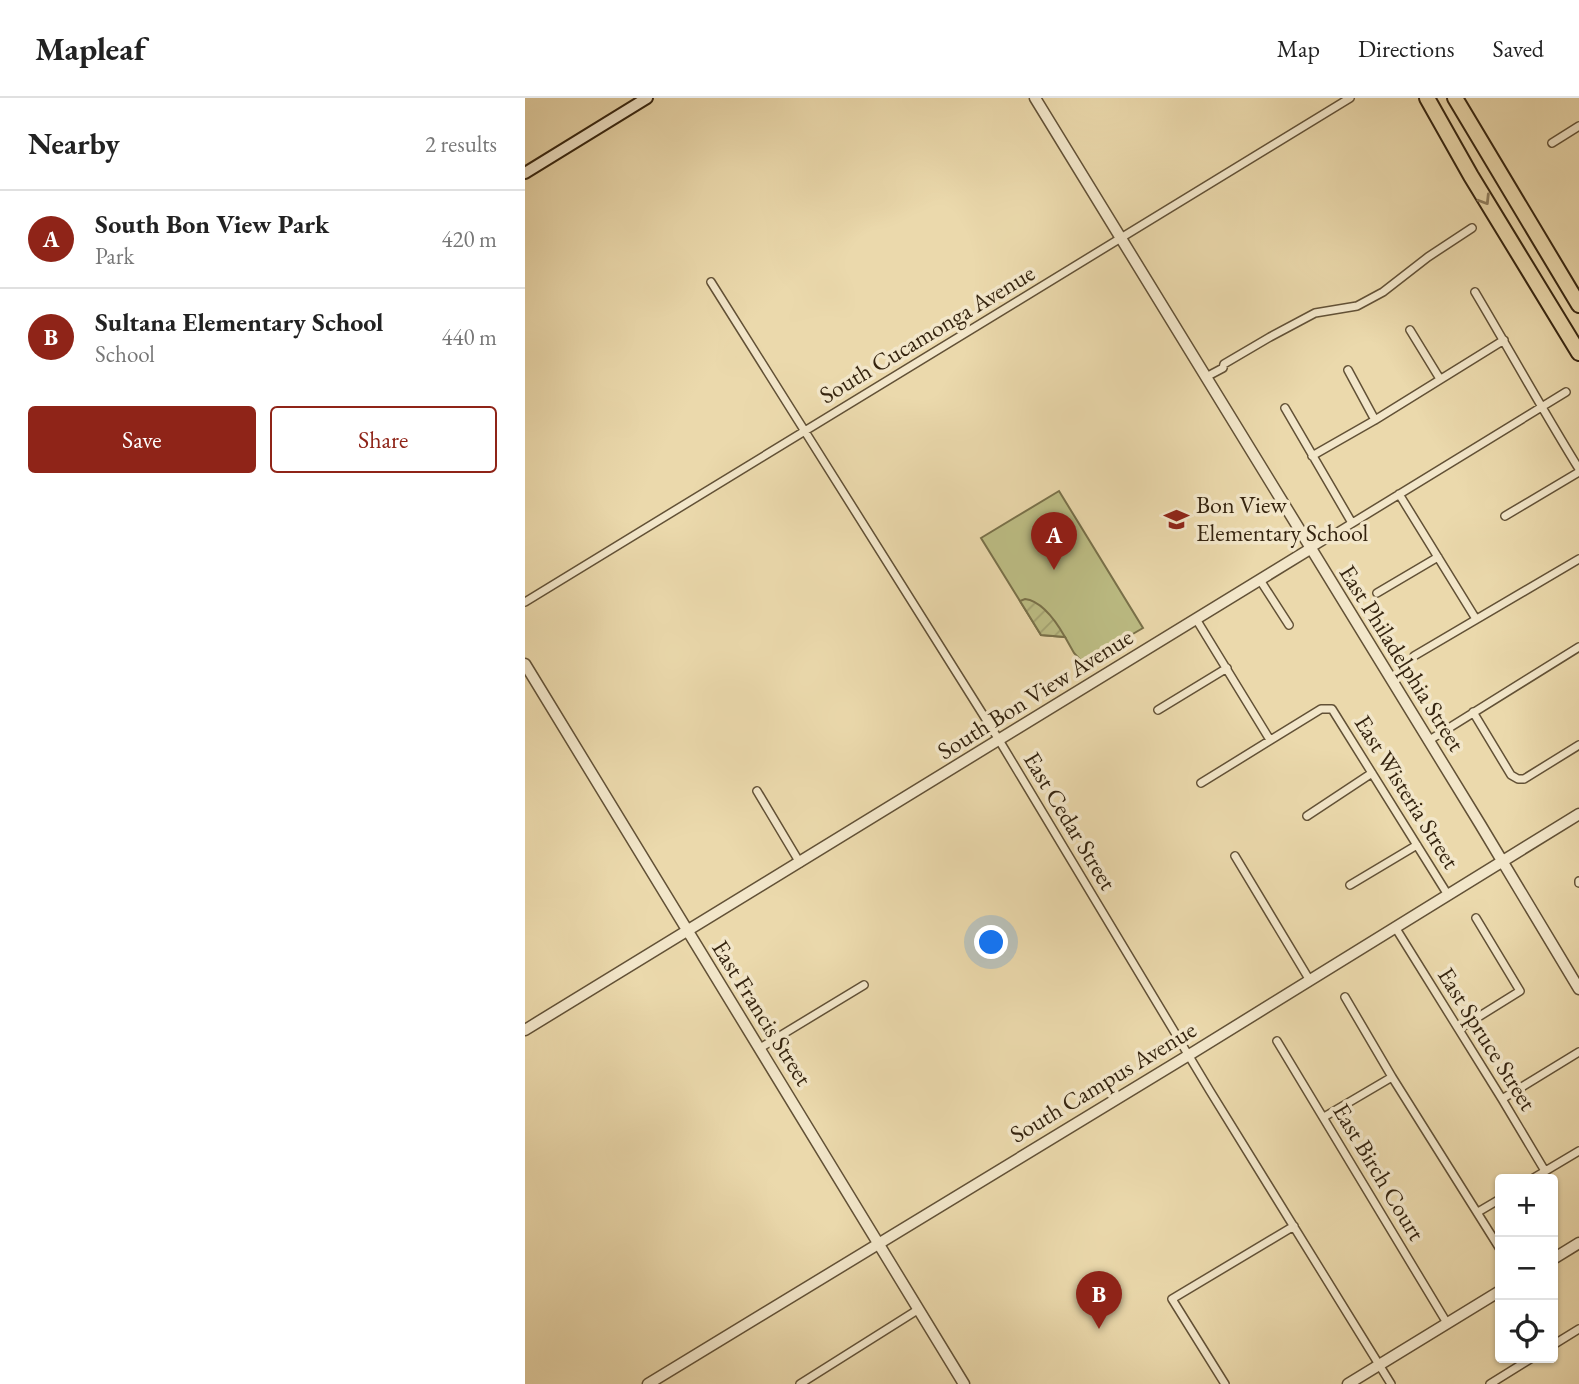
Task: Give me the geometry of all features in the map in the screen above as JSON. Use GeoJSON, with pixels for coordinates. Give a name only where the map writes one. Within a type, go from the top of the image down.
{"type":"FeatureCollection","features":[{"type":"Feature","properties":{"kind":"highway"},"geometry":{"type":"LineString","coordinates":[[1418,98],[1471,176]]}},
{"type":"Feature","properties":{"kind":"highway"},"geometry":{"type":"LineString","coordinates":[[1427,98],[1471,176],[1579,353]]}},
{"type":"Feature","properties":{"kind":"highway"},"geometry":{"type":"LineString","coordinates":[[1455,98],[1579,305]]}},
{"type":"Feature","properties":{"kind":"main road"},"geometry":{"type":"LineString","coordinates":[[525,173],[647,98]]}},
{"type":"Feature","properties":{"kind":"street","name":"East Philadelphia Street"},"geometry":{"type":"LineString","coordinates":[[1035,98],[1579,989]]}},
{"type":"Feature","properties":{"kind":"street","name":"South Cucamonga Avenue"},"geometry":{"type":"LineString","coordinates":[[525,602],[1350,98]]}},
{"type":"Feature","properties":{"kind":"street"},"geometry":{"type":"LineString","coordinates":[[1552,143],[1579,126]]}},
{"type":"Feature","properties":{"kind":"street"},"geometry":{"type":"LineString","coordinates":[[1205,375],[1223,368],[1224,364],[1314,313],[1357,306],[1383,292],[1428,257],[1472,228]]}},
{"type":"Feature","properties":{"kind":"street","name":"East Cedar Street"},"geometry":{"type":"LineString","coordinates":[[711,282],[999,740],[1391,1384]]}},
{"type":"Feature","properties":{"kind":"street"},"geometry":{"type":"LineString","coordinates":[[1475,292],[1579,470],[1505,516]]}},
{"type":"Feature","properties":{"kind":"street"},"geometry":{"type":"LineString","coordinates":[[1410,330],[1440,379]]}},
{"type":"Feature","properties":{"kind":"street"},"geometry":{"type":"LineString","coordinates":[[1312,456],[1504,341]]}},
{"type":"Feature","properties":{"kind":"street"},"geometry":{"type":"LineString","coordinates":[[1348,370],[1375,420]]}},
{"type":"Feature","properties":{"kind":"street","name":"South Bon View Avenue"},"geometry":{"type":"LineString","coordinates":[[525,1030],[1566,392]]}},
{"type":"Feature","properties":{"kind":"street"},"geometry":{"type":"LineString","coordinates":[[1285,408],[1352,523]]}},
{"type":"Feature","properties":{"kind":"street"},"geometry":{"type":"LineString","coordinates":[[1399,494],[1476,619]]}},
{"type":"Feature","properties":{"kind":"street"},"geometry":{"type":"LineString","coordinates":[[1377,593],[1438,557]]}},
{"type":"Feature","properties":{"kind":"street"},"geometry":{"type":"LineString","coordinates":[[1414,656],[1579,559]]}},
{"type":"Feature","properties":{"kind":"street"},"geometry":{"type":"LineString","coordinates":[[1260,580],[1289,625]]}},
{"type":"Feature","properties":{"kind":"street"},"geometry":{"type":"LineString","coordinates":[[1196,619],[1270,740],[1201,783]]}},
{"type":"Feature","properties":{"kind":"street"},"geometry":{"type":"LineString","coordinates":[[1428,741],[1579,647]]}},
{"type":"Feature","properties":{"kind":"street","name":"East Francis Street"},"geometry":{"type":"LineString","coordinates":[[525,664],[964,1384]]}},
{"type":"Feature","properties":{"kind":"street"},"geometry":{"type":"LineString","coordinates":[[1158,710],[1227,668]]}},
{"type":"Feature","properties":{"kind":"street","name":"East Wisteria Street"},"geometry":{"type":"LineString","coordinates":[[1270,740],[1321,709],[1332,709],[1448,895]]}},
{"type":"Feature","properties":{"kind":"street"},"geometry":{"type":"LineString","coordinates":[[1473,712],[1511,775],[1518,779],[1524,779],[1579,746]]}},
{"type":"Feature","properties":{"kind":"street"},"geometry":{"type":"LineString","coordinates":[[1307,816],[1372,773]]}},
{"type":"Feature","properties":{"kind":"street"},"geometry":{"type":"LineString","coordinates":[[757,791],[800,863]]}},
{"type":"Feature","properties":{"kind":"street","name":"South Campus Avenue"},"geometry":{"type":"LineString","coordinates":[[648,1384],[1579,814]]}},
{"type":"Feature","properties":{"kind":"street"},"geometry":{"type":"LineString","coordinates":[[1350,885],[1417,845]]}},
{"type":"Feature","properties":{"kind":"street"},"geometry":{"type":"LineString","coordinates":[[1235,856],[1309,979]]}},
{"type":"Feature","properties":{"kind":"street"},"geometry":{"type":"LineString","coordinates":[[1459,1029],[1520,992],[1476,918]]}},
{"type":"Feature","properties":{"kind":"street","name":"East Spruce Street"},"geometry":{"type":"LineString","coordinates":[[1395,927],[1545,1171]]}},
{"type":"Feature","properties":{"kind":"street"},"geometry":{"type":"LineString","coordinates":[[760,1048],[864,985]]}},
{"type":"Feature","properties":{"kind":"street"},"geometry":{"type":"LineString","coordinates":[[1345,997],[1495,1241]]}},
{"type":"Feature","properties":{"kind":"street","name":"East Birch Court"},"geometry":{"type":"LineString","coordinates":[[1277,1041],[1447,1324]]}},
{"type":"Feature","properties":{"kind":"street"},"geometry":{"type":"LineString","coordinates":[[1502,1099],[1579,1052]]}},
{"type":"Feature","properties":{"kind":"street"},"geometry":{"type":"LineString","coordinates":[[1324,1117],[1392,1077]]}},
{"type":"Feature","properties":{"kind":"street"},"geometry":{"type":"LineString","coordinates":[[1540,1174],[1579,1151]]}},
{"type":"Feature","properties":{"kind":"street"},"geometry":{"type":"LineString","coordinates":[[1478,1212],[1495,1202]]}},
{"type":"Feature","properties":{"kind":"street"},"geometry":{"type":"LineString","coordinates":[[1225,1384],[1172,1300],[1294,1226]]}},
{"type":"Feature","properties":{"kind":"street"},"geometry":{"type":"LineString","coordinates":[[1558,1256],[1579,1243]]}},
{"type":"Feature","properties":{"kind":"street"},"geometry":{"type":"LineString","coordinates":[[1348,1384],[1495,1294]]}},
{"type":"Feature","properties":{"kind":"street"},"geometry":{"type":"LineString","coordinates":[[800,1384],[919,1309]]}},
{"type":"Feature","properties":{"kind":"street"},"geometry":{"type":"LineString","coordinates":[[1558,1342],[1579,1329]]}},
{"type":"Feature","properties":{"kind":"street"},"geometry":{"type":"LineString","coordinates":[[1490,1384],[1524,1363]]}},
{"type":"Feature","properties":{"kind":"street"},"geometry":{"type":"LineString","coordinates":[[813,1376],[817,1384]]}},
{"type":"Feature","properties":{"kind":"green space"},"geometry":{"type":"Polygon","coordinates":[[[1059,491],[1143,628],[1083,663],[1065,637],[1041,635],[981,538],[1059,491]]]}},
{"type":"Feature","properties":{"kind":"green space"},"geometry":{"type":"Polygon","coordinates":[[[1025,599],[1043,608],[1065,637],[1041,635],[1020,601],[1025,599]]]}},
{"type":"Feature","properties":{"kind":"place","name":"Bon View Elementary School"},"geometry":{"type":"Point","coordinates":[1176,519]}},
{"type":"Feature","properties":{"kind":"place","name":"South Bon View Park"},"geometry":{"type":"Point","coordinates":[1054,570]}},
{"type":"Feature","properties":{"kind":"place","name":"Sultana Elementary School"},"geometry":{"type":"Point","coordinates":[1099,1329]}}]}
